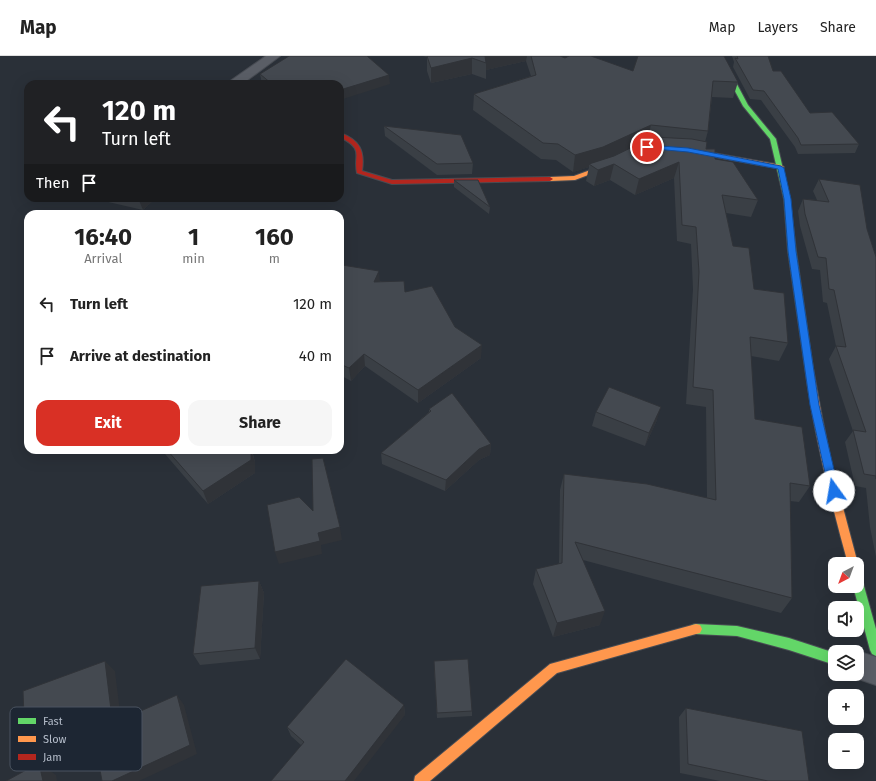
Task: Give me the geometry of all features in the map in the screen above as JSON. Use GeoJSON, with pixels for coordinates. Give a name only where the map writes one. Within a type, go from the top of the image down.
{"type":"FeatureCollection","features":[{"type":"Feature","properties":{"kind":"main road"},"geometry":{"type":"LineString","coordinates":[[719,56],[746,106],[773,139],[781,168],[787,199],[792,251],[814,405],[837,505],[851,557]]}},
{"type":"Feature","properties":{"kind":"main road"},"geometry":{"type":"LineString","coordinates":[[344,137],[355,144],[361,154],[359,172],[392,182],[575,178],[605,168],[626,158]]}},
{"type":"Feature","properties":{"kind":"main road"},"geometry":{"type":"LineString","coordinates":[[674,149],[688,150],[781,168]]}},
{"type":"Feature","properties":{"kind":"main road"},"geometry":{"type":"LineString","coordinates":[[861,593],[876,650]]}},
{"type":"Feature","properties":{"kind":"main road"},"geometry":{"type":"LineString","coordinates":[[420,781],[554,668],[696,629],[737,631],[789,644],[828,657]]}},
{"type":"Feature","properties":{"kind":"street"},"geometry":{"type":"LineString","coordinates":[[239,80],[274,56]]}},
{"type":"Feature","properties":{"kind":"street"},"geometry":{"type":"LineString","coordinates":[[864,667],[876,671]]}},
{"type":"Feature","properties":{"kind":"building"},"geometry":{"type":"Polygon","coordinates":[[[289,56],[367,56],[389,75],[344,89],[344,80],[267,80],[260,74],[289,56]]]}},
{"type":"Feature","properties":{"kind":"building"},"geometry":{"type":"Polygon","coordinates":[[[427,56],[485,56],[486,63],[472,58],[431,68],[427,56]]]}},
{"type":"Feature","properties":{"kind":"building"},"geometry":{"type":"Polygon","coordinates":[[[531,56],[560,56],[565,58],[569,56],[591,56],[633,71],[638,56],[724,56],[738,82],[713,81],[708,131],[651,125],[603,147],[575,155],[558,144],[543,143],[474,94],[536,75],[531,56]]]}},
{"type":"Feature","properties":{"kind":"building"},"geometry":{"type":"Polygon","coordinates":[[[737,56],[768,56],[773,71],[781,71],[810,113],[832,112],[859,144],[801,145],[798,138],[764,91],[753,90],[735,58],[738,59],[737,56]]]}},
{"type":"Feature","properties":{"kind":"building"},"geometry":{"type":"Polygon","coordinates":[[[384,126],[461,135],[473,163],[437,164],[384,126]]]}},
{"type":"Feature","properties":{"kind":"building"},"geometry":{"type":"Polygon","coordinates":[[[653,137],[692,139],[707,142],[706,149],[715,149],[715,159],[733,162],[758,200],[722,195],[733,246],[749,248],[754,289],[784,293],[788,343],[750,337],[755,419],[802,427],[810,486],[790,483],[792,598],[575,542],[605,611],[557,623],[536,569],[562,563],[564,474],[647,484],[716,500],[713,390],[693,387],[699,272],[696,227],[682,225],[679,162],[639,179],[614,164],[598,170],[589,164],[614,156],[653,137]]]}},
{"type":"Feature","properties":{"kind":"building"},"geometry":{"type":"Polygon","coordinates":[[[819,179],[860,185],[867,229],[876,257],[876,476],[864,474],[853,430],[866,432],[836,346],[846,347],[834,290],[829,289],[826,258],[818,257],[805,214],[803,199],[829,202],[819,179]]]}},
{"type":"Feature","properties":{"kind":"building"},"geometry":{"type":"Polygon","coordinates":[[[454,180],[478,180],[490,207],[454,180]]]}},
{"type":"Feature","properties":{"kind":"building"},"geometry":{"type":"Polygon","coordinates":[[[344,265],[379,271],[374,282],[404,281],[405,292],[432,286],[455,327],[482,345],[418,390],[364,354],[349,368],[344,366],[344,265]]]}},
{"type":"Feature","properties":{"kind":"building"},"geometry":{"type":"Polygon","coordinates":[[[609,387],[661,407],[649,433],[596,412],[609,387]]]}},
{"type":"Feature","properties":{"kind":"building"},"geometry":{"type":"Polygon","coordinates":[[[452,393],[491,444],[479,449],[446,480],[381,453],[431,411],[429,409],[452,393]]]}},
{"type":"Feature","properties":{"kind":"building"},"geometry":{"type":"Polygon","coordinates":[[[171,454],[251,454],[251,460],[203,491],[171,454]]]}},
{"type":"Feature","properties":{"kind":"building"},"geometry":{"type":"Polygon","coordinates":[[[323,458],[340,527],[318,533],[320,541],[275,552],[267,505],[299,497],[313,511],[312,459],[323,458]]]}},
{"type":"Feature","properties":{"kind":"building"},"geometry":{"type":"Polygon","coordinates":[[[259,581],[255,648],[193,654],[201,586],[259,581]]]}},
{"type":"Feature","properties":{"kind":"building"},"geometry":{"type":"Polygon","coordinates":[[[346,659],[404,705],[345,781],[271,781],[304,742],[287,727],[346,659]]]}},
{"type":"Feature","properties":{"kind":"building"},"geometry":{"type":"Polygon","coordinates":[[[468,659],[472,711],[437,713],[434,661],[468,659]]]}},
{"type":"Feature","properties":{"kind":"building"},"geometry":{"type":"Polygon","coordinates":[[[105,661],[111,707],[24,707],[23,691],[105,661]]]}},
{"type":"Feature","properties":{"kind":"building"},"geometry":{"type":"Polygon","coordinates":[[[177,695],[190,745],[142,767],[142,710],[177,695]]]}},
{"type":"Feature","properties":{"kind":"building"},"geometry":{"type":"Polygon","coordinates":[[[686,708],[802,731],[809,781],[768,781],[688,764],[686,708]]]}},
{"type":"Feature","properties":{"kind":"building"},"geometry":{"type":"Polygon","coordinates":[[[24,771],[41,771],[43,781],[6,781],[24,771]]]}},
{"type":"Feature","properties":{"kind":"building"},"geometry":{"type":"Polygon","coordinates":[[[100,771],[134,771],[112,781],[102,781],[100,771]]]}},
{"type":"Feature","properties":{"kind":"traffic: fast"},"geometry":{"type":"LineString","coordinates":[[719,56],[746,106],[773,139],[787,199],[792,251],[809,368]]}},
{"type":"Feature","properties":{"kind":"traffic: fast"},"geometry":{"type":"LineString","coordinates":[[861,593],[876,650]]}},
{"type":"Feature","properties":{"kind":"traffic: fast"},"geometry":{"type":"LineString","coordinates":[[696,629],[737,631],[789,644],[828,657]]}},
{"type":"Feature","properties":{"kind":"traffic: slow"},"geometry":{"type":"LineString","coordinates":[[685,150],[781,167]]}},
{"type":"Feature","properties":{"kind":"traffic: slow"},"geometry":{"type":"LineString","coordinates":[[550,179],[575,178],[615,163]]}},
{"type":"Feature","properties":{"kind":"traffic: slow"},"geometry":{"type":"LineString","coordinates":[[809,368],[817,417],[851,557]]}},
{"type":"Feature","properties":{"kind":"traffic: slow"},"geometry":{"type":"LineString","coordinates":[[420,781],[554,668],[696,629]]}},
{"type":"Feature","properties":{"kind":"traffic: jam"},"geometry":{"type":"LineString","coordinates":[[344,137],[356,145],[360,153],[359,172],[392,182],[550,179]]}},
{"type":"Feature","properties":{"kind":"route"},"geometry":{"type":"LineString","coordinates":[[647,147],[688,150],[781,168],[787,199],[792,251],[814,405],[834,491]]}}]}
